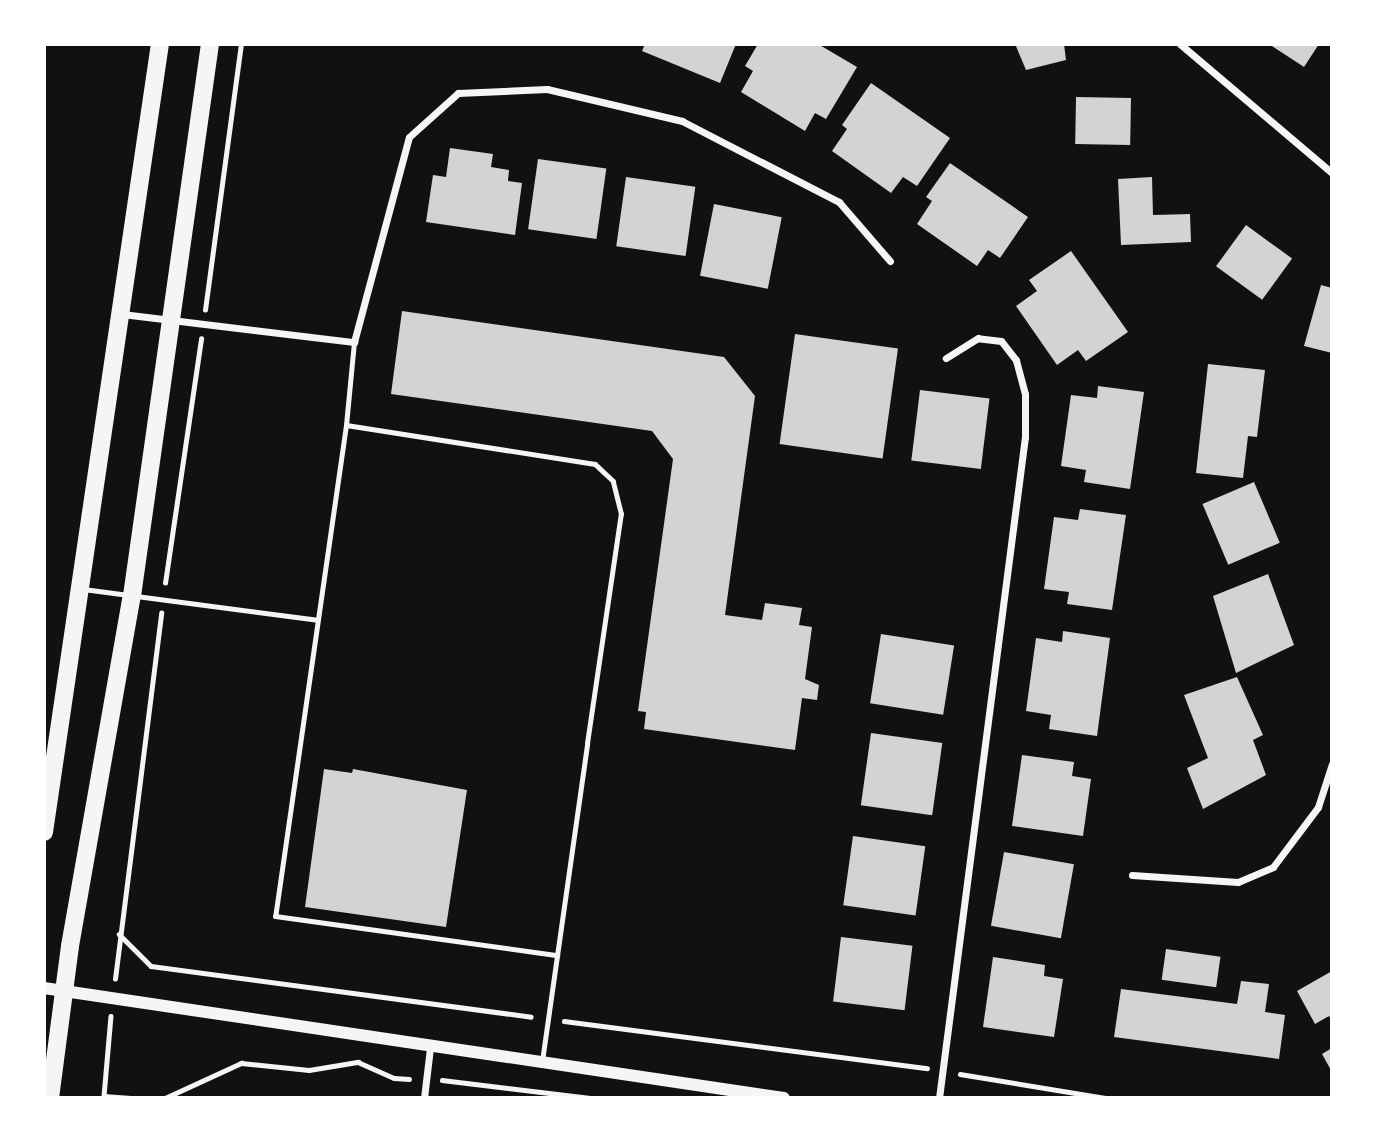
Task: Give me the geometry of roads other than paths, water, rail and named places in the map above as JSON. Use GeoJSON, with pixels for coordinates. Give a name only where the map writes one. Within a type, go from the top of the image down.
{"type":"FeatureCollection","features":[{"type":"Feature","properties":{"kind":"main road"},"geometry":{"type":"LineString","coordinates":[[44,832],[83,589],[160,44]]}},
{"type":"Feature","properties":{"kind":"main road"},"geometry":{"type":"LineString","coordinates":[[50,1098],[64,990],[132,596],[210,44]]}},
{"type":"Feature","properties":{"kind":"street"},"geometry":{"type":"LineString","coordinates":[[1180,44],[1332,173]]}},
{"type":"Feature","properties":{"kind":"street"},"geometry":{"type":"LineString","coordinates":[[122,314],[203,326],[354,342],[409,136],[458,93],[547,89],[682,121],[839,202],[890,261]]}},
{"type":"Feature","properties":{"kind":"street"},"geometry":{"type":"LineString","coordinates":[[939,1098],[1025,437],[1025,394],[1016,360],[1001,341],[978,338],[946,358]]}},
{"type":"Feature","properties":{"kind":"street"},"geometry":{"type":"LineString","coordinates":[[1132,876],[1238,882],[1273,867],[1318,807],[1332,764]]}},
{"type":"Feature","properties":{"kind":"street"},"geometry":{"type":"LineString","coordinates":[[44,988],[430,1048],[784,1098]]}},
{"type":"Feature","properties":{"kind":"street"},"geometry":{"type":"LineString","coordinates":[[424,1098],[430,1048]]}},
{"type":"Feature","properties":{"kind":"lane"},"geometry":{"type":"LineString","coordinates":[[354,342],[346,425],[275,916],[557,955]]}},
{"type":"Feature","properties":{"kind":"lane"},"geometry":{"type":"LineString","coordinates":[[346,425],[595,464],[613,481],[621,514],[541,1064]]}},
{"type":"Feature","properties":{"kind":"lane"},"geometry":{"type":"LineString","coordinates":[[83,589],[317,620]]}}]}
